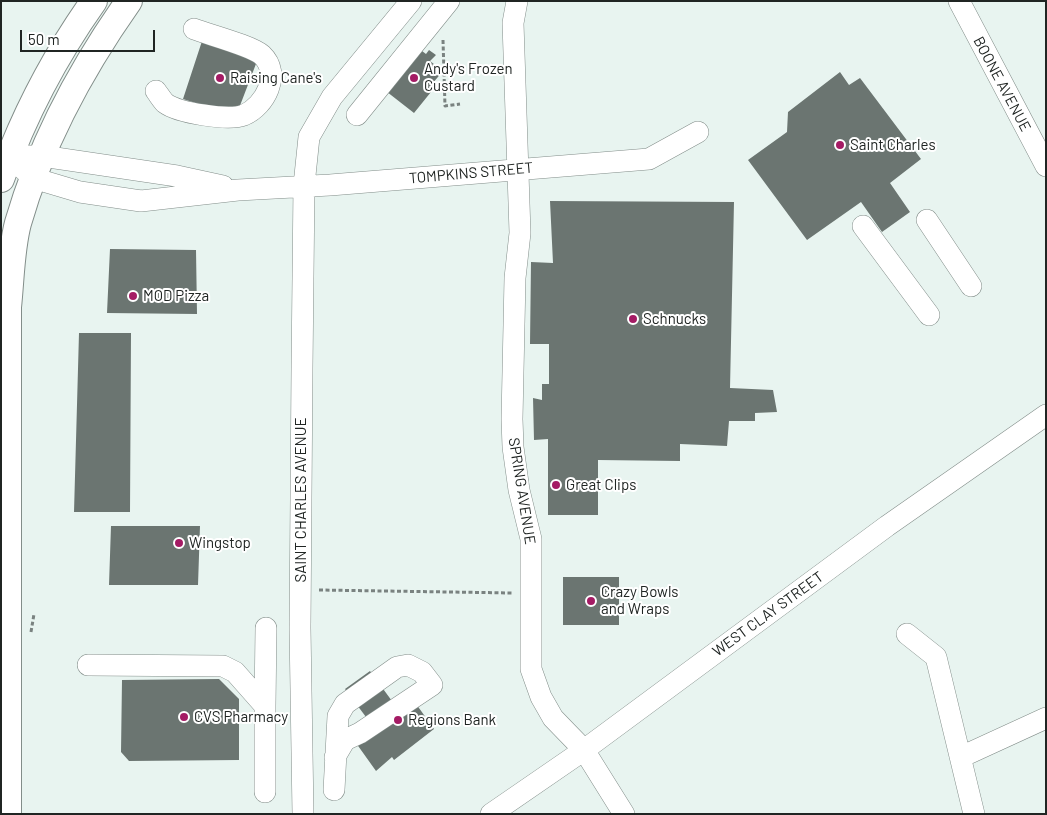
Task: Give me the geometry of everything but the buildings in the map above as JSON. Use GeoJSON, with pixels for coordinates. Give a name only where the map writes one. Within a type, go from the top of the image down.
{"type":"FeatureCollection","features":[{"type":"Feature","properties":{"kind":"main road"},"geometry":{"type":"LineString","coordinates":[[4,163],[36,94],[68,37],[94,1]]}},
{"type":"Feature","properties":{"kind":"main road"},"geometry":{"type":"LineString","coordinates":[[8,814],[8,307],[17,225],[37,167],[66,102],[93,54],[129,1]]}},
{"type":"Feature","properties":{"kind":"street","name":"SAINT CHARLES AVENUE"},"geometry":{"type":"LineString","coordinates":[[302,814],[300,628],[304,185],[309,137],[332,97],[411,1]]}},
{"type":"Feature","properties":{"kind":"street"},"geometry":{"type":"LineString","coordinates":[[357,115],[449,1]]}},
{"type":"Feature","properties":{"kind":"street"},"geometry":{"type":"LineString","coordinates":[[504,1],[506,27]]}},
{"type":"Feature","properties":{"kind":"street","name":"SPRING AVENUE"},"geometry":{"type":"LineString","coordinates":[[517,1],[513,23],[516,169],[520,234],[515,278],[512,419],[513,447],[531,539],[531,669],[541,697],[553,718],[584,750],[624,814]]}},
{"type":"Feature","properties":{"kind":"street","name":"BOONE AVENUE"},"geometry":{"type":"LineString","coordinates":[[959,1],[1046,166]]}},
{"type":"Feature","properties":{"kind":"street"},"geometry":{"type":"LineString","coordinates":[[156,91],[165,103],[180,110],[225,118],[244,115],[258,104],[270,86],[271,69],[262,55],[194,29]]}},
{"type":"Feature","properties":{"kind":"street","name":"TOMPKINS STREET"},"geometry":{"type":"LineString","coordinates":[[37,167],[80,192],[141,201],[238,190],[304,185],[330,186],[649,158],[698,132]]}},
{"type":"Feature","properties":{"kind":"street","name":"TOMPKINS STREET"},"geometry":{"type":"LineString","coordinates":[[4,163],[37,167],[177,176],[238,190]]}},
{"type":"Feature","properties":{"kind":"street"},"geometry":{"type":"LineString","coordinates":[[927,220],[972,286]]}},
{"type":"Feature","properties":{"kind":"street"},"geometry":{"type":"LineString","coordinates":[[863,226],[929,315]]}},
{"type":"Feature","properties":{"kind":"street","name":"WEST CLAY STREET"},"geometry":{"type":"LineString","coordinates":[[491,814],[584,750],[886,526],[1046,415]]}},
{"type":"Feature","properties":{"kind":"street"},"geometry":{"type":"LineString","coordinates":[[265,792],[266,628]]}},
{"type":"Feature","properties":{"kind":"street"},"geometry":{"type":"LineString","coordinates":[[907,634],[936,657],[974,814]]}},
{"type":"Feature","properties":{"kind":"street"},"geometry":{"type":"LineString","coordinates":[[88,665],[224,666],[236,672],[266,706]]}},
{"type":"Feature","properties":{"kind":"street"},"geometry":{"type":"LineString","coordinates":[[334,790],[336,749],[338,716],[345,704],[397,667],[420,674],[414,684],[355,725],[336,749]]}},
{"type":"Feature","properties":{"kind":"street"},"geometry":{"type":"LineString","coordinates":[[961,757],[1046,718]]}},
{"type":"Feature","properties":{"kind":"path"},"geometry":{"type":"LineString","coordinates":[[443,36],[445,106],[460,104]]}},
{"type":"Feature","properties":{"kind":"path"},"geometry":{"type":"LineString","coordinates":[[316,590],[514,593]]}},
{"type":"Feature","properties":{"kind":"path"},"geometry":{"type":"LineString","coordinates":[[31,633],[34,614]]}},
{"type":"Feature","properties":{"kind":"place","name":"Raising Cane's"},"geometry":{"type":"Point","coordinates":[220,78]}},
{"type":"Feature","properties":{"kind":"place","name":"Andy's Frozen Custard"},"geometry":{"type":"Point","coordinates":[414,78]}},
{"type":"Feature","properties":{"kind":"place","name":"Saint Charles"},"geometry":{"type":"Point","coordinates":[840,145]}},
{"type":"Feature","properties":{"kind":"place","name":"MOD Pizza"},"geometry":{"type":"Point","coordinates":[133,296]}},
{"type":"Feature","properties":{"kind":"place","name":"Schnucks"},"geometry":{"type":"Point","coordinates":[633,319]}},
{"type":"Feature","properties":{"kind":"place","name":"Great Clips"},"geometry":{"type":"Point","coordinates":[556,485]}},
{"type":"Feature","properties":{"kind":"place","name":"Wingstop"},"geometry":{"type":"Point","coordinates":[179,543]}},
{"type":"Feature","properties":{"kind":"place","name":"Crazy Bowls and Wraps"},"geometry":{"type":"Point","coordinates":[591,601]}},
{"type":"Feature","properties":{"kind":"place","name":"CVS Pharmacy"},"geometry":{"type":"Point","coordinates":[184,717]}},
{"type":"Feature","properties":{"kind":"place","name":"Regions Bank"},"geometry":{"type":"Point","coordinates":[398,720]}}]}
